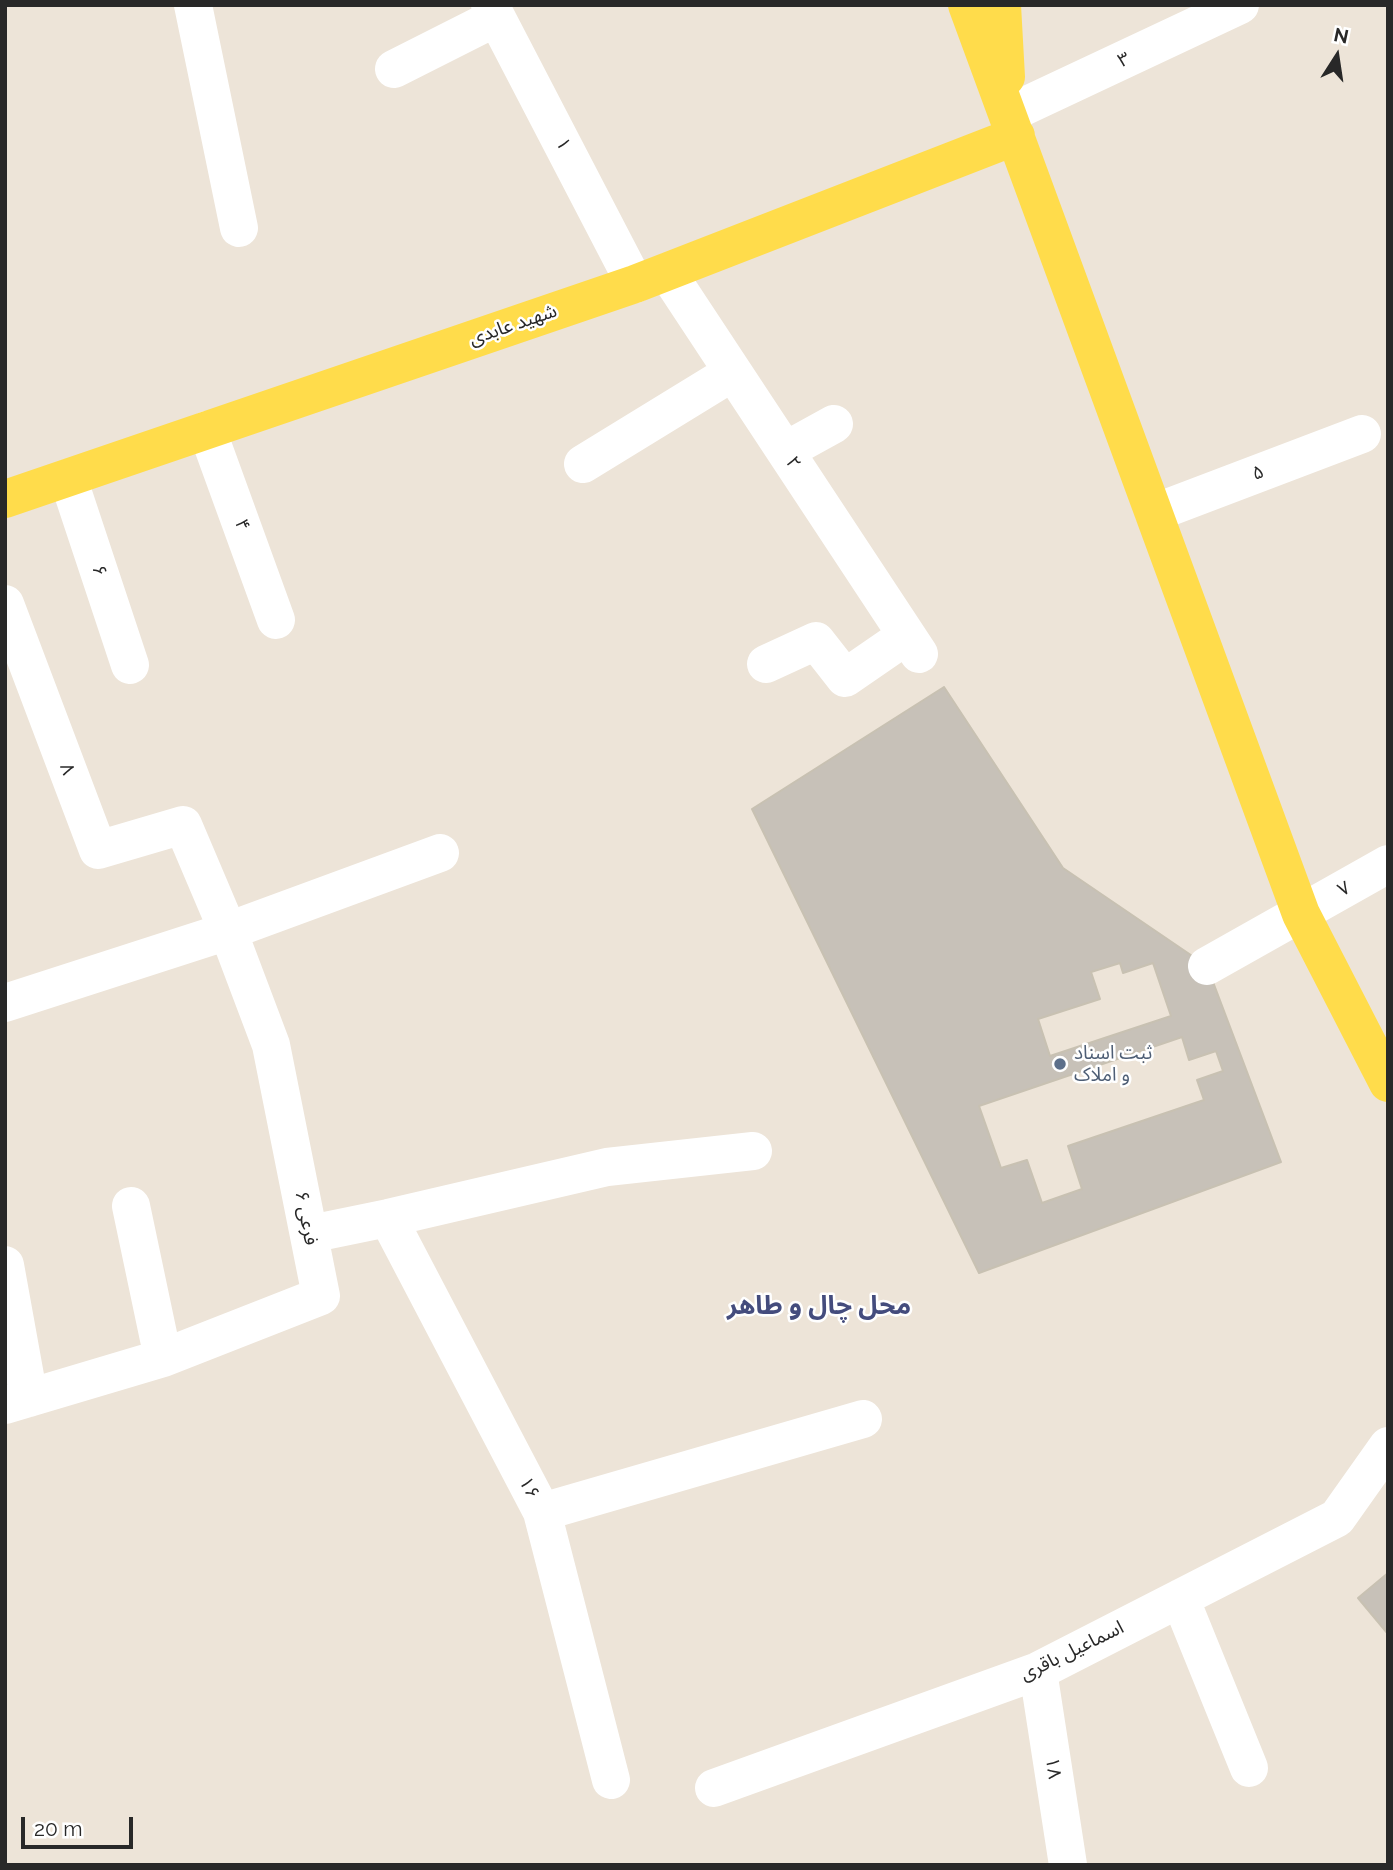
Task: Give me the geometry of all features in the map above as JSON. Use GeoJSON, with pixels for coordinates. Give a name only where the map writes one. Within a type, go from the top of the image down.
{"type":"FeatureCollection","features":[{"type":"Feature","properties":{"kind":"main road"},"geometry":{"type":"LineString","coordinates":[[967,5],[1301,915],[1388,1083]]}},
{"type":"Feature","properties":{"kind":"main road"},"geometry":{"type":"LineString","coordinates":[[1002,5],[1007,112]]}},
{"type":"Feature","properties":{"kind":"main road","name":"شهید عابدی"},"geometry":{"type":"LineString","coordinates":[[5,499],[651,278],[1007,112]]}},
{"type":"Feature","properties":{"kind":"street"},"geometry":{"type":"LineString","coordinates":[[193,5],[239,228]]}},
{"type":"Feature","properties":{"kind":"street","name":"۳"},"geometry":{"type":"LineString","coordinates":[[1007,112],[1240,5]]}},
{"type":"Feature","properties":{"kind":"street"},"geometry":{"type":"LineString","coordinates":[[394,69],[492,12]]}},
{"type":"Feature","properties":{"kind":"street","name":"۱"},"geometry":{"type":"LineString","coordinates":[[492,12],[651,278]]}},
{"type":"Feature","properties":{"kind":"street","name":"۲"},"geometry":{"type":"LineString","coordinates":[[651,278],[733,372],[912,645],[845,678],[816,641],[766,664]]}},
{"type":"Feature","properties":{"kind":"street"},"geometry":{"type":"LineString","coordinates":[[583,464],[733,372]]}},
{"type":"Feature","properties":{"kind":"street"},"geometry":{"type":"LineString","coordinates":[[785,451],[834,424]]}},
{"type":"Feature","properties":{"kind":"street","name":"۴"},"geometry":{"type":"LineString","coordinates":[[207,430],[276,620]]}},
{"type":"Feature","properties":{"kind":"street","name":"۵"},"geometry":{"type":"LineString","coordinates":[[1154,513],[1362,434]]}},
{"type":"Feature","properties":{"kind":"street","name":"۶"},"geometry":{"type":"LineString","coordinates":[[68,478],[130,665]]}},
{"type":"Feature","properties":{"kind":"street","name":"۸"},"geometry":{"type":"LineString","coordinates":[[5,604],[98,850],[183,825]]}},
{"type":"Feature","properties":{"kind":"street","name":"فرعی ۶"},"geometry":{"type":"LineString","coordinates":[[17,1401],[163,1358],[321,1296],[271,1045],[228,931],[183,825]]}},
{"type":"Feature","properties":{"kind":"street"},"geometry":{"type":"LineString","coordinates":[[5,1003],[228,931],[440,853]]}},
{"type":"Feature","properties":{"kind":"street","name":"۷"},"geometry":{"type":"LineString","coordinates":[[1207,966],[1388,864]]}},
{"type":"Feature","properties":{"kind":"street"},"geometry":{"type":"LineString","coordinates":[[310,1234],[388,1219],[607,1167],[754,1151]]}},
{"type":"Feature","properties":{"kind":"street"},"geometry":{"type":"LineString","coordinates":[[131,1206],[163,1358]]}},
{"type":"Feature","properties":{"kind":"street","name":"۱۶"},"geometry":{"type":"LineString","coordinates":[[388,1219],[542,1512],[611,1780]]}},
{"type":"Feature","properties":{"kind":"street"},"geometry":{"type":"LineString","coordinates":[[5,1265],[17,1401]]}},
{"type":"Feature","properties":{"kind":"street"},"geometry":{"type":"LineString","coordinates":[[542,1512],[863,1419]]}},
{"type":"Feature","properties":{"kind":"street","name":"اسماعیل باقری"},"geometry":{"type":"LineString","coordinates":[[714,1788],[1038,1671],[1337,1518],[1388,1446]]}},
{"type":"Feature","properties":{"kind":"street"},"geometry":{"type":"LineString","coordinates":[[1180,1598],[1250,1768]]}},
{"type":"Feature","properties":{"kind":"street","name":"۱۸"},"geometry":{"type":"LineString","coordinates":[[1038,1671],[1068,1865]]}},
{"type":"Feature","properties":{"kind":"building","name":"ثبت اسناد و املاک"},"geometry":{"type":"Polygon","coordinates":[[[944,687],[1063,868],[1207,966],[1281,1162],[979,1273],[752,809],[944,687]]]}},
{"type":"Feature","properties":{"kind":"building"},"geometry":{"type":"Polygon","coordinates":[[[1120,963],[1123,973],[1153,963],[1171,1016],[1050,1056],[1038,1019],[1100,999],[1091,972],[1120,963]]]}},
{"type":"Feature","properties":{"kind":"building","name":"ثبت اسناد و املاک"},"geometry":{"type":"Polygon","coordinates":[[[1182,1037],[1189,1060],[1216,1051],[1223,1071],[1197,1080],[1204,1100],[1068,1146],[1082,1189],[1042,1203],[1027,1160],[1001,1168],[979,1106],[1182,1037]]]}},
{"type":"Feature","properties":{"kind":"building"},"geometry":{"type":"Polygon","coordinates":[[[1388,1573],[1388,1634],[1358,1598],[1388,1573]]]}},
{"type":"Feature","properties":{"kind":"place","name":"ثبت اسناد و املاک"},"geometry":{"type":"Point","coordinates":[1060,1064]}},
{"type":"Feature","properties":{"kind":"district","name":"محل چال و طاهر"},"geometry":{"type":"Point","coordinates":[819,1306]}}]}
